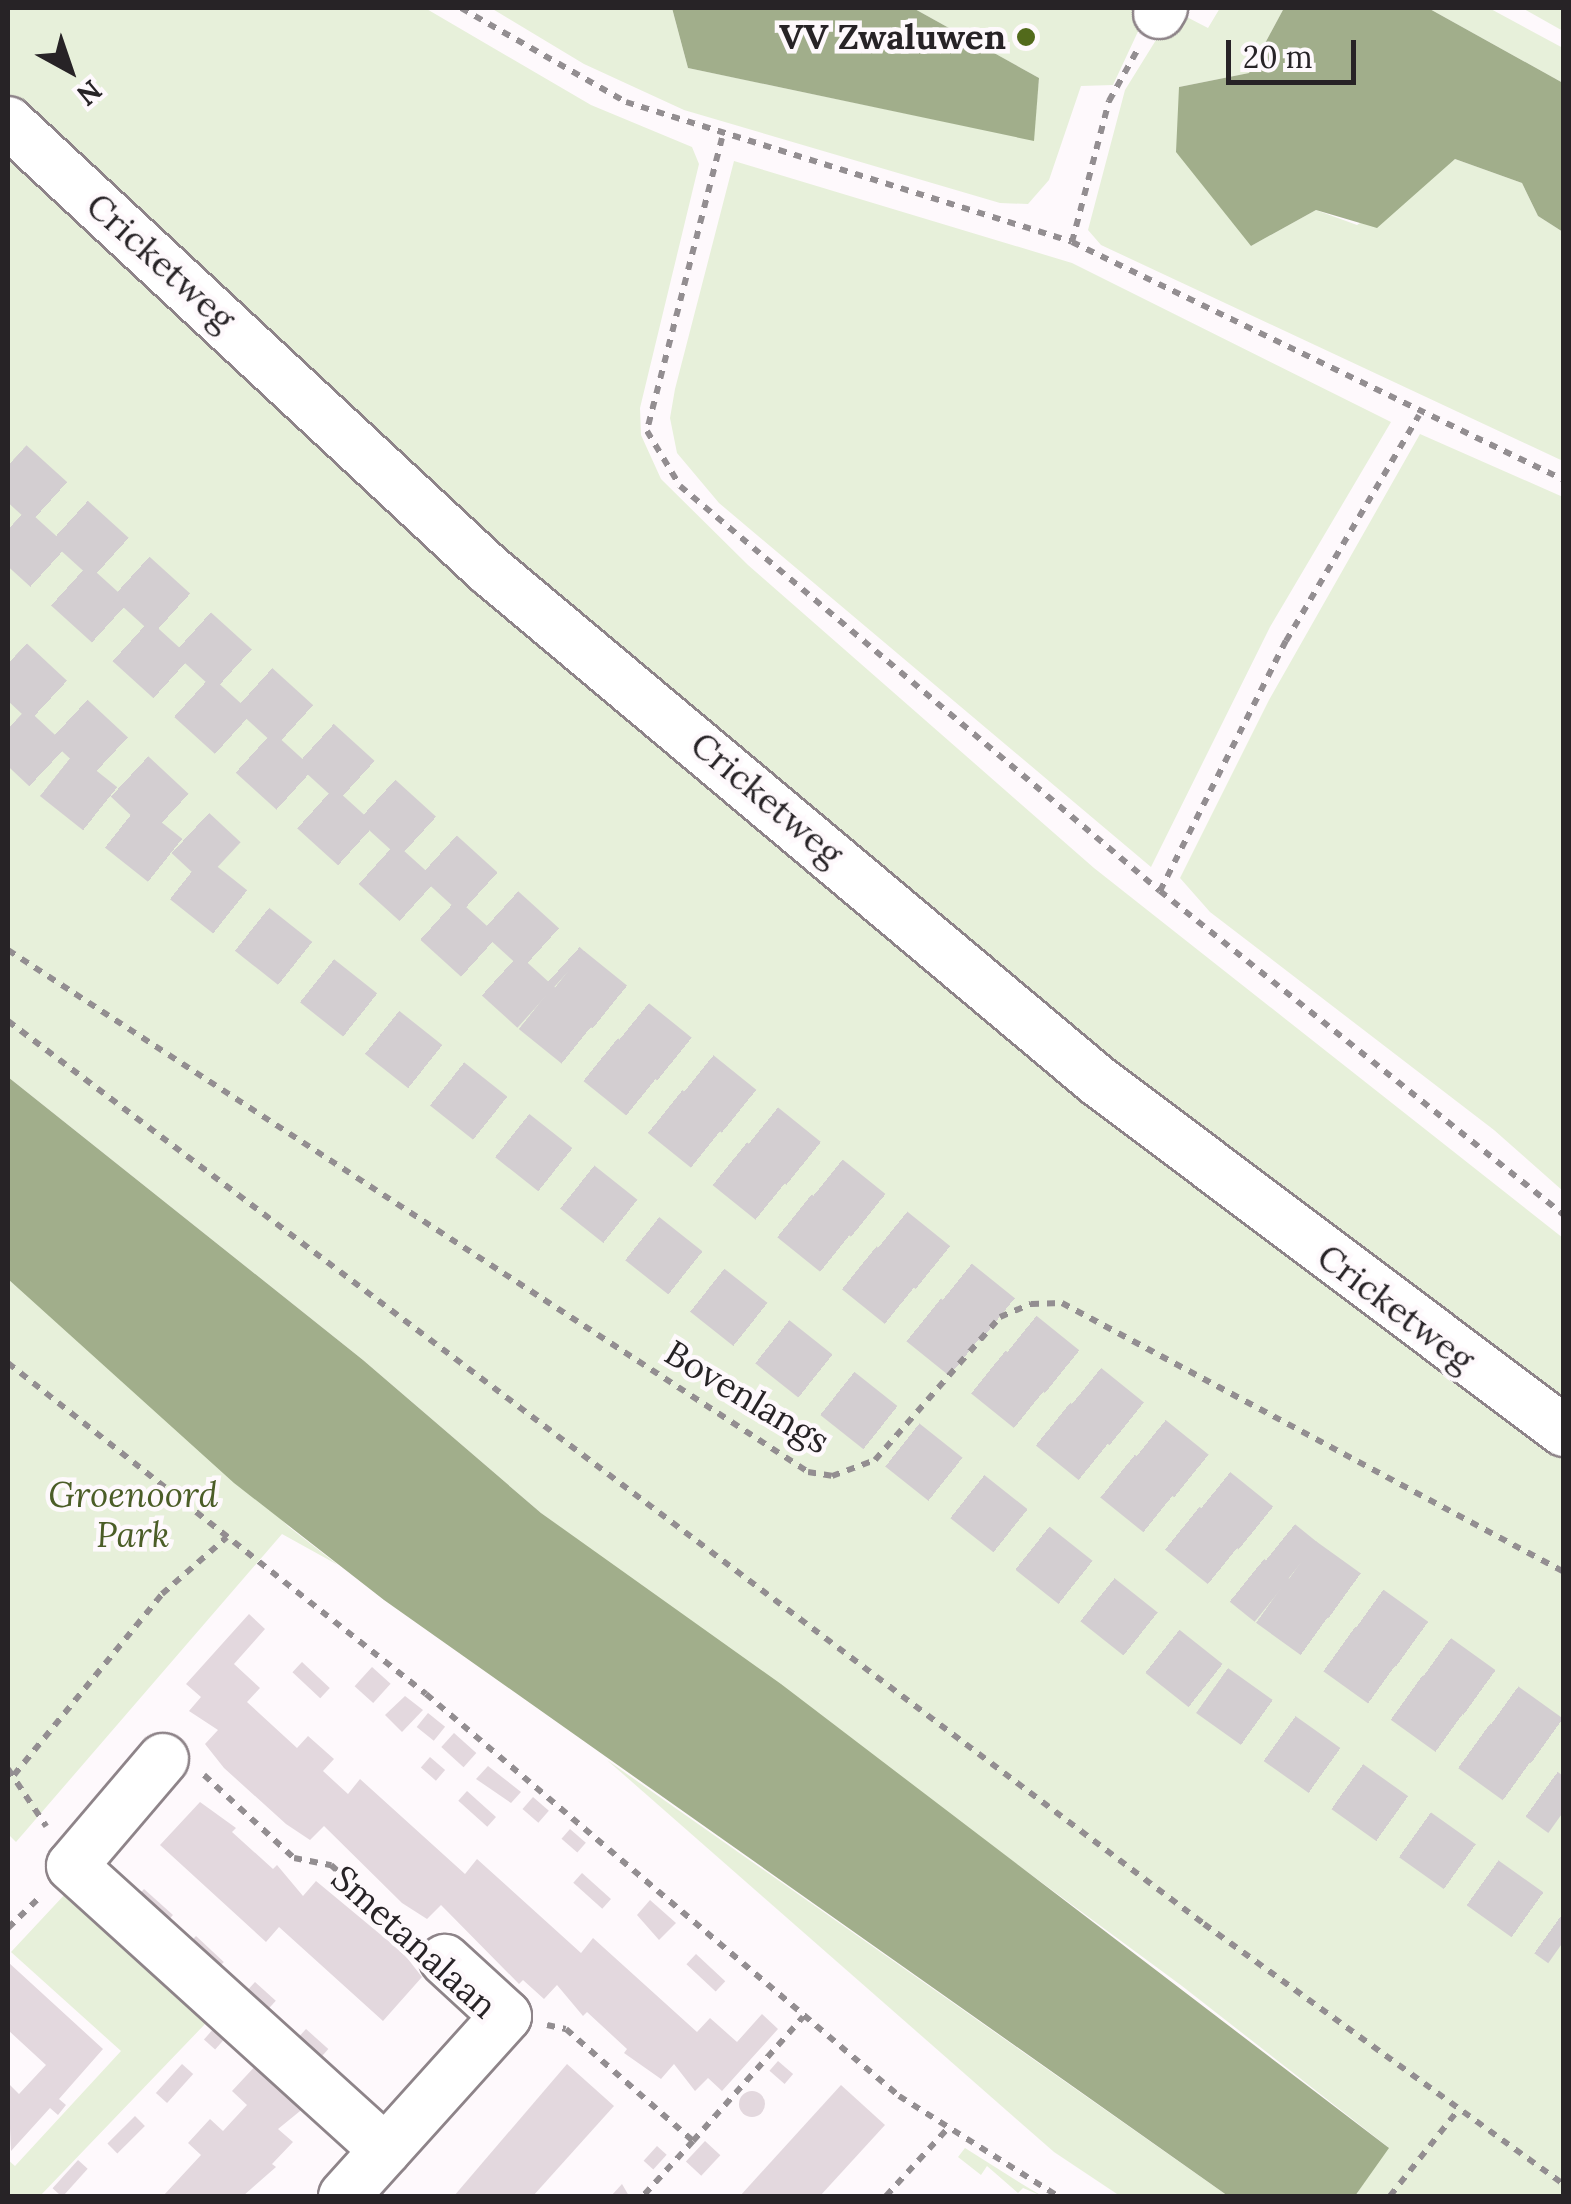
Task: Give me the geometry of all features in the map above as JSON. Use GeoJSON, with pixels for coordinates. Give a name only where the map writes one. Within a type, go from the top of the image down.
{"type":"FeatureCollection","features":[{"type":"Feature","properties":{"kind":"street","name":"Cricketweg"},"geometry":{"type":"LineString","coordinates":[[8,122],[488,568],[1098,1081],[1564,1431]]}},
{"type":"Feature","properties":{"kind":"street"},"geometry":{"type":"LineString","coordinates":[[164,1759],[72,1866],[385,2150]]}},
{"type":"Feature","properties":{"kind":"street","name":"Smetanalaan"},"geometry":{"type":"LineString","coordinates":[[344,2196],[506,2016],[445,1960]]}},
{"type":"Feature","properties":{"kind":"path"},"geometry":{"type":"LineString","coordinates":[[461,8],[626,102],[722,138],[1072,242],[1418,415],[1564,480]]}},
{"type":"Feature","properties":{"kind":"path"},"geometry":{"type":"LineString","coordinates":[[1072,242],[1109,101],[1160,10]]}},
{"type":"Feature","properties":{"kind":"path"},"geometry":{"type":"LineString","coordinates":[[722,138],[647,430],[680,486],[1160,892],[1564,1216]]}},
{"type":"Feature","properties":{"kind":"path"},"geometry":{"type":"LineString","coordinates":[[1160,892],[1286,640],[1418,415]]}},
{"type":"Feature","properties":{"kind":"path","name":"Bovenlangs"},"geometry":{"type":"LineString","coordinates":[[8,950],[808,1472],[832,1476],[875,1460],[1000,1318],[1017,1307],[1062,1303],[1564,1572]]}},
{"type":"Feature","properties":{"kind":"path"},"geometry":{"type":"LineString","coordinates":[[8,1020],[1204,1924],[1564,2185]]}},
{"type":"Feature","properties":{"kind":"path"},"geometry":{"type":"LineString","coordinates":[[8,1363],[488,1745],[803,2017],[948,2128],[1058,2196]]}},
{"type":"Feature","properties":{"kind":"path"},"geometry":{"type":"LineString","coordinates":[[72,1866],[11,1772],[162,1594],[227,1537]]}},
{"type":"Feature","properties":{"kind":"path","name":"Smetanalaan"},"geometry":{"type":"LineString","coordinates":[[164,1759],[174,1748],[294,1858],[331,1865],[445,1960]]}},
{"type":"Feature","properties":{"kind":"path"},"geometry":{"type":"LineString","coordinates":[[506,2016],[566,2029],[693,2142]]}},
{"type":"Feature","properties":{"kind":"path"},"geometry":{"type":"LineString","coordinates":[[643,2196],[803,2017]]}},
{"type":"Feature","properties":{"kind":"path"},"geometry":{"type":"LineString","coordinates":[[1390,2196],[1459,2109]]}},
{"type":"Feature","properties":{"kind":"path"},"geometry":{"type":"LineString","coordinates":[[886,2196],[948,2128]]}},
{"type":"Feature","properties":{"kind":"green space"},"geometry":{"type":"Polygon","coordinates":[[[8,8],[425,8],[591,105],[692,147],[699,164],[640,408],[641,435],[661,479],[748,565],[1094,868],[1563,1238],[1563,2196],[1355,2196],[1388,2147],[1182,1986],[541,1513],[363,1360],[8,1077],[8,8]]]}},
{"type":"Feature","properties":{"kind":"green space"},"geometry":{"type":"Polygon","coordinates":[[[491,8],[672,8],[688,68],[1033,140],[1039,78],[913,8],[1149,8],[1113,85],[1081,86],[1049,180],[1028,204],[1000,203],[684,110],[584,64],[491,8]]]}},
{"type":"Feature","properties":{"kind":"green space"},"geometry":{"type":"Polygon","coordinates":[[[1220,8],[1284,8],[1249,73],[1179,87],[1251,246],[1316,210],[1357,225],[1455,159],[1522,183],[1538,216],[1563,232],[1563,461],[1101,245],[1088,230],[1125,90],[1169,19],[1179,13],[1208,28],[1220,8]]]}},
{"type":"Feature","properties":{"kind":"green space"},"geometry":{"type":"Polygon","coordinates":[[[1428,8],[1489,8],[1563,48],[1563,83],[1428,8]]]}},
{"type":"Feature","properties":{"kind":"green space"},"geometry":{"type":"Polygon","coordinates":[[[1522,8],[1563,8],[1563,31],[1522,8]]]}},
{"type":"Feature","properties":{"kind":"green space"},"geometry":{"type":"Polygon","coordinates":[[[734,161],[1072,263],[1391,422],[1270,627],[1151,867],[719,503],[677,453],[670,418],[675,389],[734,161]]]}},
{"type":"Feature","properties":{"kind":"green space"},"geometry":{"type":"Polygon","coordinates":[[[1420,434],[1563,497],[1563,1191],[1494,1130],[1210,912],[1180,878],[1269,700],[1420,434]]]}},
{"type":"Feature","properties":{"kind":"green space","name":"Groenoord Park"},"geometry":{"type":"Polygon","coordinates":[[[8,1247],[289,1527],[338,1565],[282,1534],[16,1842],[8,1834],[8,1247]]]}},
{"type":"Feature","properties":{"kind":"green space"},"geometry":{"type":"Polygon","coordinates":[[[607,1760],[1228,2196],[1120,2196],[1054,2152],[607,1760]]]}},
{"type":"Feature","properties":{"kind":"green space"},"geometry":{"type":"Polygon","coordinates":[[[67,1892],[206,2023],[40,2196],[8,2196],[8,2160],[15,2166],[121,2051],[11,1952],[67,1892]]]}},
{"type":"Feature","properties":{"kind":"green space"},"geometry":{"type":"Polygon","coordinates":[[[965,2148],[1042,2196],[1023,2188],[1018,2193],[987,2166],[981,2175],[958,2157],[965,2148]]]}},
{"type":"Feature","properties":{"kind":"shaded area"},"geometry":{"type":"Polygon","coordinates":[[[672,8],[913,8],[1039,78],[1034,141],[688,68],[672,8]]]}},
{"type":"Feature","properties":{"kind":"shaded area"},"geometry":{"type":"Polygon","coordinates":[[[1284,8],[1428,8],[1563,83],[1563,232],[1538,216],[1522,183],[1455,159],[1377,228],[1316,210],[1251,246],[1176,152],[1179,87],[1249,73],[1284,8]]]}},
{"type":"Feature","properties":{"kind":"shaded area"},"geometry":{"type":"Polygon","coordinates":[[[8,1077],[363,1360],[541,1513],[781,1684],[1389,2148],[1355,2196],[1228,2196],[384,1600],[234,1483],[8,1279],[8,1077]]]}},
{"type":"Feature","properties":{"kind":"building"},"geometry":{"type":"Polygon","coordinates":[[[249,1614],[265,1629],[234,1664],[260,1688],[247,1702],[297,1748],[308,1736],[334,1759],[323,1771],[348,1794],[360,1779],[465,1874],[477,1859],[581,1953],[593,1938],[697,2032],[710,2018],[737,2042],[762,2014],[778,2029],[722,2091],[708,2078],[695,2091],[674,2064],[661,2079],[624,2053],[627,2049],[587,2012],[583,2016],[557,1985],[544,1999],[523,1980],[519,1984],[441,1905],[427,1919],[402,1903],[324,1826],[310,1840],[286,1824],[224,1768],[205,1744],[218,1730],[189,1711],[201,1697],[186,1684],[249,1614]]]}},
{"type":"Feature","properties":{"kind":"building"},"geometry":{"type":"Polygon","coordinates":[[[302,1662],[330,1688],[320,1698],[292,1672],[302,1662]]]}},
{"type":"Feature","properties":{"kind":"building"},"geometry":{"type":"Polygon","coordinates":[[[372,1667],[391,1684],[373,1703],[355,1686],[372,1667]]]}},
{"type":"Feature","properties":{"kind":"building"},"geometry":{"type":"Polygon","coordinates":[[[405,1696],[423,1710],[402,1732],[385,1715],[405,1696]]]}},
{"type":"Feature","properties":{"kind":"building"},"geometry":{"type":"Polygon","coordinates":[[[428,1713],[445,1727],[434,1741],[417,1727],[428,1713]]]}},
{"type":"Feature","properties":{"kind":"building"},"geometry":{"type":"Polygon","coordinates":[[[454,1733],[476,1753],[464,1767],[441,1747],[454,1733]]]}},
{"type":"Feature","properties":{"kind":"building"},"geometry":{"type":"Polygon","coordinates":[[[430,1757],[445,1770],[436,1781],[421,1768],[430,1757]]]}},
{"type":"Feature","properties":{"kind":"building"},"geometry":{"type":"Polygon","coordinates":[[[488,1766],[521,1792],[511,1803],[476,1779],[488,1766]]]}},
{"type":"Feature","properties":{"kind":"building"},"geometry":{"type":"Polygon","coordinates":[[[467,1791],[496,1817],[487,1827],[458,1801],[467,1791]]]}},
{"type":"Feature","properties":{"kind":"building"},"geometry":{"type":"Polygon","coordinates":[[[533,1797],[549,1811],[538,1823],[523,1809],[533,1797]]]}},
{"type":"Feature","properties":{"kind":"building"},"geometry":{"type":"Polygon","coordinates":[[[200,1802],[236,1828],[232,1832],[273,1869],[277,1865],[303,1896],[316,1881],[404,1954],[422,1977],[383,2021],[279,1927],[266,1942],[160,1845],[200,1802]]]}},
{"type":"Feature","properties":{"kind":"building"},"geometry":{"type":"Polygon","coordinates":[[[570,1829],[586,1843],[577,1853],[561,1839],[570,1829]]]}},
{"type":"Feature","properties":{"kind":"building"},"geometry":{"type":"Polygon","coordinates":[[[582,1873],[611,1899],[602,1909],[573,1883],[582,1873]]]}},
{"type":"Feature","properties":{"kind":"building"},"geometry":{"type":"Polygon","coordinates":[[[144,1889],[173,1915],[163,1926],[134,1900],[144,1889]]]}},
{"type":"Feature","properties":{"kind":"building"},"geometry":{"type":"Polygon","coordinates":[[[650,1900],[676,1923],[659,1940],[637,1915],[650,1900]]]}},
{"type":"Feature","properties":{"kind":"building"},"geometry":{"type":"Polygon","coordinates":[[[196,1936],[224,1962],[214,1972],[186,1946],[196,1936]]]}},
{"type":"Feature","properties":{"kind":"building"},"geometry":{"type":"Polygon","coordinates":[[[696,1954],[725,1981],[716,1992],[686,1964],[696,1954]]]}},
{"type":"Feature","properties":{"kind":"building"},"geometry":{"type":"Polygon","coordinates":[[[8,1962],[103,2049],[59,2099],[66,2105],[58,2115],[50,2108],[11,2151],[8,2083],[19,2094],[46,2065],[8,2030],[8,1962]]]}},
{"type":"Feature","properties":{"kind":"building"},"geometry":{"type":"Polygon","coordinates":[[[255,1982],[276,2001],[262,2016],[242,1997],[255,1982]]]}},
{"type":"Feature","properties":{"kind":"building"},"geometry":{"type":"Polygon","coordinates":[[[216,2026],[227,2036],[215,2049],[204,2039],[216,2026]]]}},
{"type":"Feature","properties":{"kind":"building"},"geometry":{"type":"Polygon","coordinates":[[[306,2029],[328,2049],[315,2064],[293,2044],[306,2029]]]}},
{"type":"Feature","properties":{"kind":"building"},"geometry":{"type":"Polygon","coordinates":[[[778,2061],[793,2074],[785,2084],[769,2071],[778,2061]]]}},
{"type":"Feature","properties":{"kind":"building"},"geometry":{"type":"Polygon","coordinates":[[[258,2063],[305,2107],[278,2129],[293,2142],[272,2164],[276,2167],[243,2196],[163,2196],[201,2155],[188,2143],[210,2119],[223,2131],[247,2105],[232,2091],[258,2063]]]}},
{"type":"Feature","properties":{"kind":"building"},"geometry":{"type":"Polygon","coordinates":[[[182,2064],[193,2074],[167,2103],[156,2093],[182,2064]]]}},
{"type":"Feature","properties":{"kind":"building"},"geometry":{"type":"Polygon","coordinates":[[[567,2064],[614,2106],[533,2196],[454,2196],[567,2064]]]}},
{"type":"Feature","properties":{"kind":"building"},"geometry":{"type":"Polygon","coordinates":[[[841,2085],[885,2125],[820,2196],[740,2196],[841,2085]]]}},
{"type":"Feature","properties":{"kind":"building"},"geometry":{"type":"Polygon","coordinates":[[[752,2091],[761,2095],[765,2104],[761,2113],[752,2117],[743,2113],[739,2104],[743,2095],[752,2091]]]}},
{"type":"Feature","properties":{"kind":"building"},"geometry":{"type":"Polygon","coordinates":[[[135,2116],[145,2126],[117,2153],[107,2144],[135,2116]]]}},
{"type":"Feature","properties":{"kind":"building"},"geometry":{"type":"Polygon","coordinates":[[[705,2141],[720,2155],[701,2176],[686,2161],[705,2141]]]}},
{"type":"Feature","properties":{"kind":"building"},"geometry":{"type":"Polygon","coordinates":[[[657,2146],[667,2155],[653,2170],[644,2161],[657,2146]]]}},
{"type":"Feature","properties":{"kind":"building"},"geometry":{"type":"Polygon","coordinates":[[[78,2160],[88,2169],[63,2196],[53,2188],[78,2160]]]}},
{"type":"Feature","properties":{"kind":"building"},"geometry":{"type":"Polygon","coordinates":[[[622,2184],[629,2196],[611,2196],[622,2184]]]}},
{"type":"Feature","properties":{"kind":"tunnel"},"geometry":{"type":"LineString","coordinates":[[8,465],[567,972],[1300,1563],[1564,1753]]}},
{"type":"Feature","properties":{"kind":"tunnel"},"geometry":{"type":"LineString","coordinates":[[8,529],[536,1007],[1272,1600],[1564,1810]]}},
{"type":"Feature","properties":{"kind":"tunnel"},"geometry":{"type":"LineString","coordinates":[[8,663],[222,862]]}},
{"type":"Feature","properties":{"kind":"tunnel"},"geometry":{"type":"LineString","coordinates":[[8,728],[57,774],[1212,1690],[1564,1940]]}},
{"type":"Feature","properties":{"kind":"place","name":"VV Zwaluwen"},"geometry":{"type":"Point","coordinates":[1026,37]}}]}
